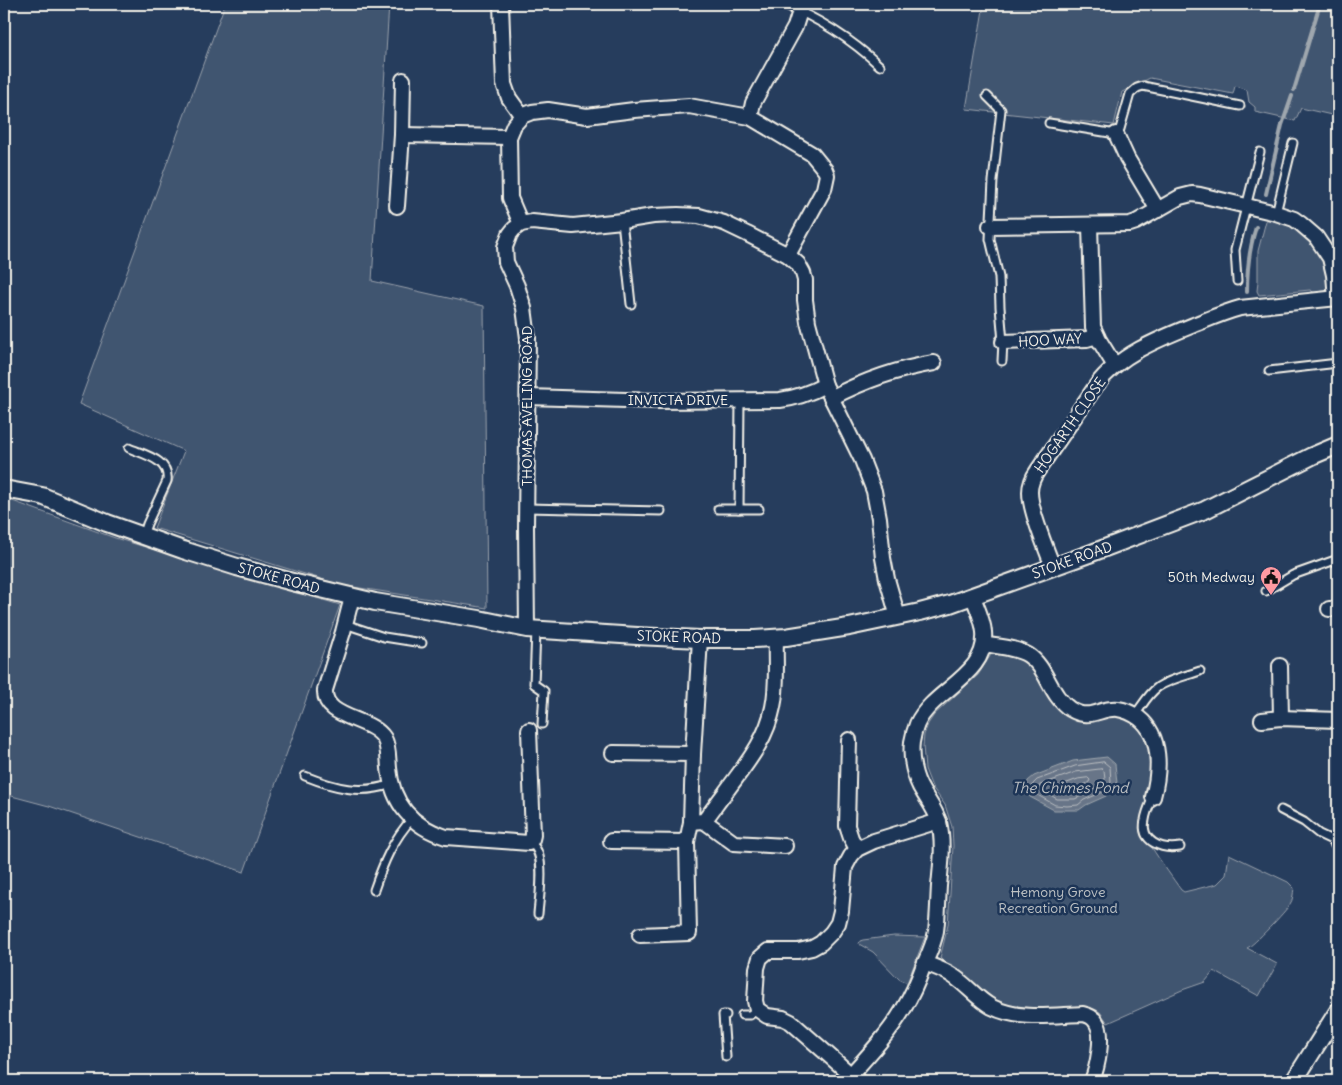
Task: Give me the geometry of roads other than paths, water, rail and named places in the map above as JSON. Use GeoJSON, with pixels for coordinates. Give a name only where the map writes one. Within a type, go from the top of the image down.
{"type":"FeatureCollection","features":[{"type":"Feature","properties":{"kind":"street"},"geometry":{"type":"LineString","coordinates":[[501,4],[504,84],[511,102],[522,116]]}},
{"type":"Feature","properties":{"kind":"street"},"geometry":{"type":"LineString","coordinates":[[750,117],[753,103],[795,27],[800,11]]}},
{"type":"Feature","properties":{"kind":"street"},"geometry":{"type":"LineString","coordinates":[[397,206],[402,135],[403,80]]}},
{"type":"Feature","properties":{"kind":"street"},"geometry":{"type":"LineString","coordinates":[[788,255],[824,189],[827,175],[821,163],[812,154],[750,117],[689,106],[587,116],[548,110],[532,112],[522,116],[514,125],[509,137],[510,198],[521,224],[532,222],[573,226],[653,216],[699,216],[724,223],[748,234],[788,255],[798,264],[803,273],[808,322],[824,385],[862,460],[874,491],[883,558],[898,617]]}},
{"type":"Feature","properties":{"kind":"street"},"geometry":{"type":"LineString","coordinates":[[1116,134],[1127,158],[1158,210]]}},
{"type":"Feature","properties":{"kind":"street"},"geometry":{"type":"LineString","coordinates":[[402,135],[509,137]]}},
{"type":"Feature","properties":{"kind":"street","name":"HOGARTH CLOSE"},"geometry":{"type":"LineString","coordinates":[[990,226],[1133,223],[1180,197],[1192,194],[1272,212],[1294,219],[1309,230],[1323,246],[1332,266],[1337,298],[1227,311],[1174,333],[1132,354],[1101,379],[1032,480],[1031,502],[1053,568]]}},
{"type":"Feature","properties":{"kind":"street","name":"THOMAS AVELING ROAD"},"geometry":{"type":"LineString","coordinates":[[521,224],[510,234],[505,247],[506,262],[517,286],[526,318],[528,338],[527,508],[532,629]]}},
{"type":"Feature","properties":{"kind":"street"},"geometry":{"type":"LineString","coordinates":[[1090,225],[1093,324],[1097,336],[1115,366]]}},
{"type":"Feature","properties":{"kind":"street","name":"HOO WAY"},"geometry":{"type":"LineString","coordinates":[[1003,342],[1087,339],[1097,336]]}},
{"type":"Feature","properties":{"kind":"street"},"geometry":{"type":"LineString","coordinates":[[831,398],[894,371],[934,363]]}},
{"type":"Feature","properties":{"kind":"street","name":"INVICTA DRIVE"},"geometry":{"type":"LineString","coordinates":[[528,397],[658,401],[772,400],[792,398],[806,394],[824,385]]}},
{"type":"Feature","properties":{"kind":"street","name":"STOKE ROAD"},"geometry":{"type":"LineString","coordinates":[[4,489],[42,496],[107,523],[237,567],[375,602],[532,629],[700,639],[776,638],[849,627],[898,617],[934,609],[973,596],[1053,568],[1205,510],[1312,456],[1338,447]]}},
{"type":"Feature","properties":{"kind":"street"},"geometry":{"type":"LineString","coordinates":[[938,821],[874,840],[857,849],[845,867],[841,911],[838,923],[832,932],[821,943],[812,948],[798,951],[768,951],[760,958],[757,968],[755,1001],[757,1009],[767,1016],[783,1018],[791,1022],[851,1079],[900,1016],[915,987],[936,932],[942,843],[938,821],[934,808],[922,791],[915,772],[911,752],[917,724],[927,710],[964,676],[979,658],[984,644],[984,634],[983,624],[973,596]]}},
{"type":"Feature","properties":{"kind":"street"},"geometry":{"type":"LineString","coordinates":[[352,597],[325,695],[335,710],[370,726],[384,738],[392,784],[401,806],[412,819],[426,829],[446,837],[529,843],[533,835],[530,730]]}},
{"type":"Feature","properties":{"kind":"street"},"geometry":{"type":"LineString","coordinates":[[640,935],[689,933],[687,842],[697,822],[756,752],[769,722],[773,706],[776,638]]}},
{"type":"Feature","properties":{"kind":"street"},"geometry":{"type":"LineString","coordinates":[[697,822],[693,754],[700,639]]}},
{"type":"Feature","properties":{"kind":"street"},"geometry":{"type":"LineString","coordinates":[[984,644],[1024,652],[1040,668],[1060,700],[1079,714],[1092,715],[1118,709],[1135,715],[1143,722],[1148,728],[1157,750],[1158,770],[1153,796]]}},
{"type":"Feature","properties":{"kind":"street"},"geometry":{"type":"LineString","coordinates":[[1280,666],[1281,718]]}},
{"type":"Feature","properties":{"kind":"street"},"geometry":{"type":"LineString","coordinates":[[1262,720],[1281,718],[1338,720]]}},
{"type":"Feature","properties":{"kind":"street"},"geometry":{"type":"LineString","coordinates":[[849,740],[848,826],[851,838],[857,849]]}},
{"type":"Feature","properties":{"kind":"street"},"geometry":{"type":"LineString","coordinates":[[613,753],[693,754]]}},
{"type":"Feature","properties":{"kind":"street"},"geometry":{"type":"LineString","coordinates":[[697,822],[734,843],[785,846]]}},
{"type":"Feature","properties":{"kind":"street"},"geometry":{"type":"LineString","coordinates":[[611,841],[687,842]]}},
{"type":"Feature","properties":{"kind":"street"},"geometry":{"type":"LineString","coordinates":[[925,963],[952,975],[978,998],[1004,1012],[1024,1016],[1083,1014],[1094,1019],[1098,1026],[1100,1042],[1097,1065],[1092,1081]]}},
{"type":"Feature","properties":{"kind":"street"},"geometry":{"type":"LineString","coordinates":[[1294,1081],[1338,1011]]}},
{"type":"Feature","properties":{"kind":"lane"},"geometry":{"type":"LineString","coordinates":[[580,4],[595,4]]}},
{"type":"Feature","properties":{"kind":"lane"},"geometry":{"type":"LineString","coordinates":[[783,4],[817,19],[850,40],[880,66]]}},
{"type":"Feature","properties":{"kind":"lane"},"geometry":{"type":"LineString","coordinates":[[1049,123],[1116,134],[1119,132],[1130,94],[1133,90],[1143,86],[1240,106]]}},
{"type":"Feature","properties":{"kind":"lane"},"geometry":{"type":"LineString","coordinates":[[988,96],[1001,110],[990,239],[999,277],[1003,342],[1002,361]]}},
{"type":"Feature","properties":{"kind":"lane"},"geometry":{"type":"LineString","coordinates":[[1272,212],[1294,142]]}},
{"type":"Feature","properties":{"kind":"lane"},"geometry":{"type":"LineString","coordinates":[[1238,281],[1236,250],[1260,152]]}},
{"type":"Feature","properties":{"kind":"lane"},"geometry":{"type":"LineString","coordinates":[[622,221],[631,304]]}},
{"type":"Feature","properties":{"kind":"lane"},"geometry":{"type":"LineString","coordinates":[[1269,371],[1338,362]]}},
{"type":"Feature","properties":{"kind":"lane"},"geometry":{"type":"LineString","coordinates":[[739,509],[740,400]]}},
{"type":"Feature","properties":{"kind":"lane"},"geometry":{"type":"LineString","coordinates":[[129,448],[163,464],[168,474],[143,536]]}},
{"type":"Feature","properties":{"kind":"lane"},"geometry":{"type":"LineString","coordinates":[[527,508],[661,511]]}},
{"type":"Feature","properties":{"kind":"lane"},"geometry":{"type":"LineString","coordinates":[[718,509],[759,509]]}},
{"type":"Feature","properties":{"kind":"lane"},"geometry":{"type":"LineString","coordinates":[[1266,591],[1293,575],[1338,558]]}},
{"type":"Feature","properties":{"kind":"lane"},"geometry":{"type":"LineString","coordinates":[[345,624],[384,637],[422,643]]}},
{"type":"Feature","properties":{"kind":"lane"},"geometry":{"type":"LineString","coordinates":[[532,629],[534,684],[544,692],[542,724]]}},
{"type":"Feature","properties":{"kind":"lane"},"geometry":{"type":"LineString","coordinates":[[1135,715],[1146,699],[1158,687],[1200,671]]}},
{"type":"Feature","properties":{"kind":"lane"},"geometry":{"type":"LineString","coordinates":[[305,776],[344,789],[378,789],[392,784]]}},
{"type":"Feature","properties":{"kind":"lane"},"geometry":{"type":"LineString","coordinates":[[1153,796],[1144,825],[1146,834],[1154,844],[1161,847],[1167,849],[1180,847]]}},
{"type":"Feature","properties":{"kind":"lane"},"geometry":{"type":"LineString","coordinates":[[1281,810],[1304,822],[1320,834],[1338,842]]}},
{"type":"Feature","properties":{"kind":"lane"},"geometry":{"type":"LineString","coordinates":[[374,890],[396,839],[412,819]]}},
{"type":"Feature","properties":{"kind":"lane"},"geometry":{"type":"LineString","coordinates":[[529,843],[535,847],[539,855],[541,875],[538,914]]}},
{"type":"Feature","properties":{"kind":"lane"},"geometry":{"type":"LineString","coordinates":[[742,1015],[750,1015],[757,1009]]}},
{"type":"Feature","properties":{"kind":"lane"},"geometry":{"type":"LineString","coordinates":[[726,1015],[723,1015],[726,1057]]}},
{"type":"Feature","properties":{"kind":"water","name":"The Chimes Pond"},"geometry":{"type":"Polygon","coordinates":[[[1107,757],[1115,764],[1117,783],[1106,796],[1079,810],[1054,810],[1030,797],[1026,790],[1028,781],[1034,776],[1073,761],[1107,757]]]}},
{"type":"Feature","properties":{"kind":"waterway"},"geometry":{"type":"LineString","coordinates":[[1294,90],[1320,4]]}},
{"type":"Feature","properties":{"kind":"waterway"},"geometry":{"type":"LineString","coordinates":[[1266,194],[1282,125],[1292,96]]}},
{"type":"Feature","properties":{"kind":"waterway"},"geometry":{"type":"LineString","coordinates":[[1247,292],[1249,259],[1256,227]]}},
{"type":"Feature","properties":{"kind":"place","name":"50th Medway"},"geometry":{"type":"Point","coordinates":[1271,596]}},
{"type":"Feature","properties":{"kind":"park label","name":"Hemony Grove Recreation Ground"},"geometry":{"type":"Point","coordinates":[1058,900]}}]}
